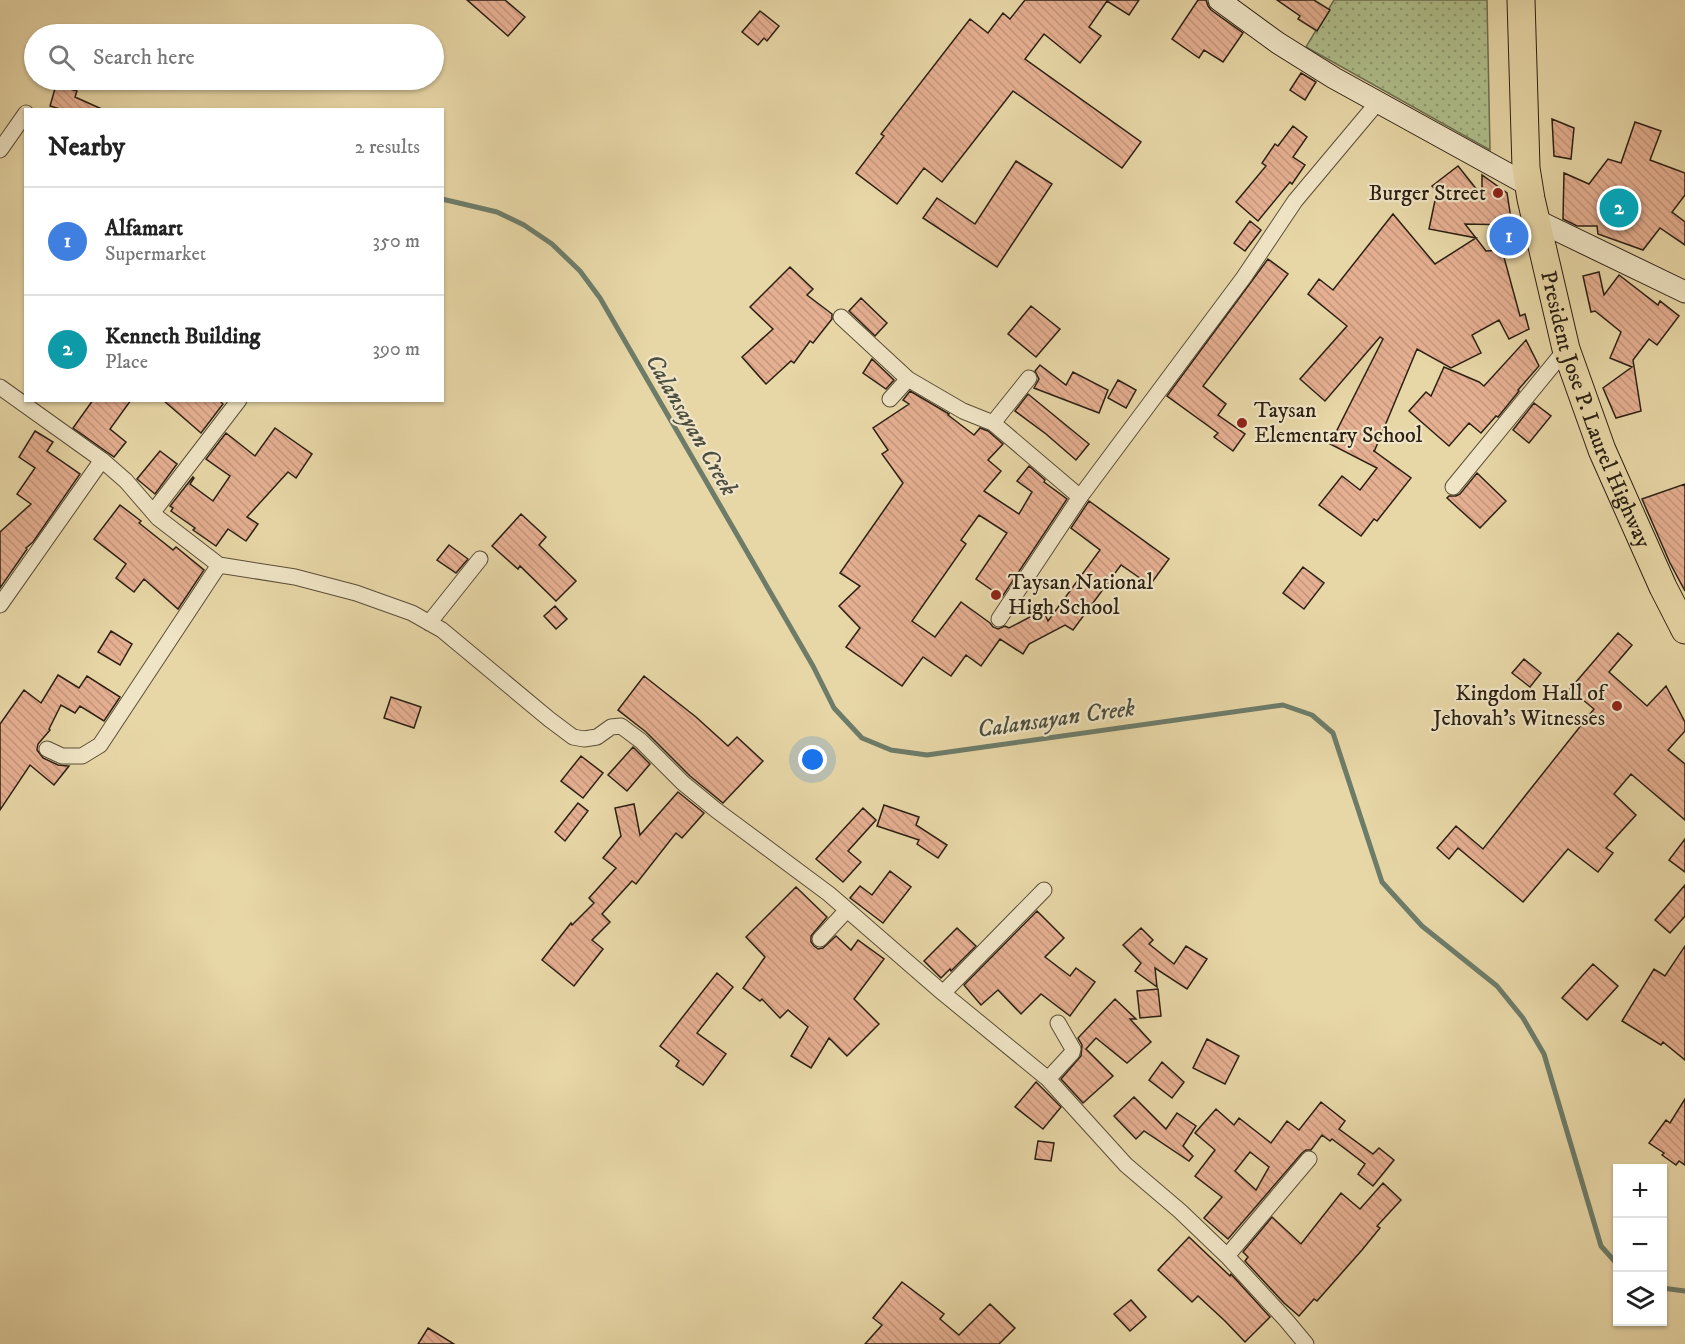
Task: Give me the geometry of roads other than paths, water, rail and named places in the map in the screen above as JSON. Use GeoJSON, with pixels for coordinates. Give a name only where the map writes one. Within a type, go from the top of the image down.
{"type":"FeatureCollection","features":[{"type":"Feature","properties":{"kind":"highway","name":"President Jose P. Laurel Highway"},"geometry":{"type":"LineString","coordinates":[[1521,0],[1526,168],[1531,199],[1566,349],[1602,450],[1663,587],[1685,630]]}},
{"type":"Feature","properties":{"kind":"street"},"geometry":{"type":"LineString","coordinates":[[1219,0],[1278,43],[1334,78],[1530,186]]}},
{"type":"Feature","properties":{"kind":"street"},"geometry":{"type":"LineString","coordinates":[[999,620],[1080,497],[1244,277],[1295,201],[1378,102]]}},
{"type":"Feature","properties":{"kind":"street"},"geometry":{"type":"LineString","coordinates":[[0,150],[24,116]]}},
{"type":"Feature","properties":{"kind":"street"},"geometry":{"type":"LineString","coordinates":[[1536,219],[1685,292]]}},
{"type":"Feature","properties":{"kind":"street"},"geometry":{"type":"LineString","coordinates":[[841,317],[908,379],[963,411],[993,423],[1080,497]]}},
{"type":"Feature","properties":{"kind":"street"},"geometry":{"type":"LineString","coordinates":[[1453,487],[1566,349]]}},
{"type":"Feature","properties":{"kind":"street"},"geometry":{"type":"LineString","coordinates":[[993,423],[1029,378]]}},
{"type":"Feature","properties":{"kind":"street"},"geometry":{"type":"LineString","coordinates":[[890,399],[908,379]]}},
{"type":"Feature","properties":{"kind":"street"},"geometry":{"type":"LineString","coordinates":[[0,387],[102,460],[126,481],[158,518],[219,565],[295,577],[356,593],[412,613],[442,630],[549,720],[573,737],[584,739],[597,737],[611,727],[621,726],[641,741],[683,783],[829,894],[943,993],[1048,1079],[1126,1165],[1180,1211],[1227,1256],[1306,1344]]}},
{"type":"Feature","properties":{"kind":"street"},"geometry":{"type":"LineString","coordinates":[[153,512],[237,402]]}},
{"type":"Feature","properties":{"kind":"street"},"geometry":{"type":"LineString","coordinates":[[0,606],[102,460]]}},
{"type":"Feature","properties":{"kind":"street"},"geometry":{"type":"LineString","coordinates":[[429,622],[480,559]]}},
{"type":"Feature","properties":{"kind":"street"},"geometry":{"type":"LineString","coordinates":[[47,749],[62,756],[82,756],[100,745],[219,565]]}},
{"type":"Feature","properties":{"kind":"street"},"geometry":{"type":"LineString","coordinates":[[943,993],[1044,890]]}},
{"type":"Feature","properties":{"kind":"street"},"geometry":{"type":"LineString","coordinates":[[820,939],[847,910]]}},
{"type":"Feature","properties":{"kind":"street"},"geometry":{"type":"LineString","coordinates":[[1048,1079],[1073,1049],[1058,1023]]}},
{"type":"Feature","properties":{"kind":"street"},"geometry":{"type":"LineString","coordinates":[[1227,1256],[1309,1159]]}},
{"type":"Feature","properties":{"kind":"waterway","name":"Calansayan Creek"},"geometry":{"type":"LineString","coordinates":[[444,199],[497,212],[524,225],[552,244],[580,271],[600,298],[813,666],[834,708],[862,738],[891,750],[927,755],[1283,705],[1312,715],[1333,733],[1382,882],[1422,926],[1497,986],[1523,1018],[1544,1054],[1601,1246],[1613,1259]]}},
{"type":"Feature","properties":{"kind":"waterway","name":"Calansayan Creek"},"geometry":{"type":"LineString","coordinates":[[1667,1289],[1685,1291]]}},
{"type":"Feature","properties":{"kind":"place","name":"Burger Street"},"geometry":{"type":"Point","coordinates":[1498,193]}},
{"type":"Feature","properties":{"kind":"place","name":"Kenneth Building"},"geometry":{"type":"Point","coordinates":[1619,208]}},
{"type":"Feature","properties":{"kind":"place","name":"Alfamart"},"geometry":{"type":"Point","coordinates":[1509,236]}},
{"type":"Feature","properties":{"kind":"place","name":"Taysan Elementary School"},"geometry":{"type":"Point","coordinates":[1242,423]}},
{"type":"Feature","properties":{"kind":"place","name":"Taysan National High School"},"geometry":{"type":"Point","coordinates":[996,595]}},
{"type":"Feature","properties":{"kind":"place","name":"Kingdom Hall of Jehovah's Witnesses"},"geometry":{"type":"Point","coordinates":[1617,706]}}]}
